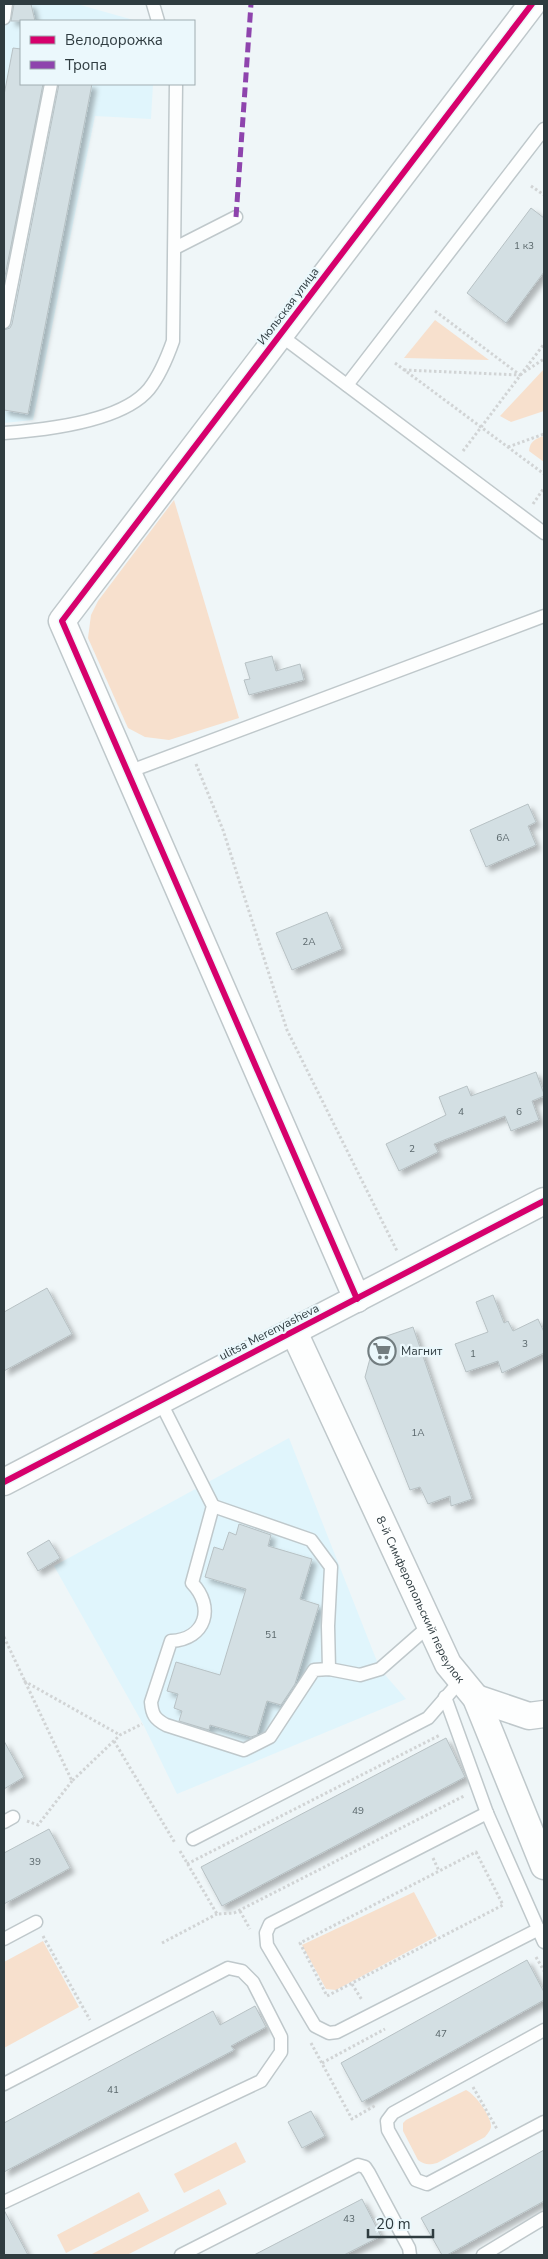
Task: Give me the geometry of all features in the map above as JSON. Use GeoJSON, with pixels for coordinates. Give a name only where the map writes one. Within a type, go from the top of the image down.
{"type":"FeatureCollection","features":[{"type":"Feature","properties":{"kind":"street","name":"Июльская улица"},"geometry":{"type":"LineString","coordinates":[[128,772],[62,621],[532,4]]}},
{"type":"Feature","properties":{"kind":"street"},"geometry":{"type":"LineString","coordinates":[[128,772],[357,1299]]}},
{"type":"Feature","properties":{"kind":"street","name":"ulitsa Merenyasheva"},"geometry":{"type":"LineString","coordinates":[[4,1482],[544,1201]]}},
{"type":"Feature","properties":{"kind":"street","name":"8-й Симферопольский переулок"},"geometry":{"type":"LineString","coordinates":[[294,1332],[429,1626],[544,1866]]}},
{"type":"Feature","properties":{"kind":"street"},"geometry":{"type":"LineString","coordinates":[[461,1691],[529,1716],[544,1714]]}},
{"type":"Feature","properties":{"kind":"lane"},"geometry":{"type":"LineString","coordinates":[[4,18],[6,4]]}},
{"type":"Feature","properties":{"kind":"lane"},"geometry":{"type":"LineString","coordinates":[[153,4],[158,20]]}},
{"type":"Feature","properties":{"kind":"lane"},"geometry":{"type":"LineString","coordinates":[[4,322],[51,85]]}},
{"type":"Feature","properties":{"kind":"lane"},"geometry":{"type":"LineString","coordinates":[[4,433],[35,431],[79,422],[126,409],[148,390],[164,365],[172,341],[176,85]]}},
{"type":"Feature","properties":{"kind":"lane"},"geometry":{"type":"LineString","coordinates":[[347,385],[544,129]]}},
{"type":"Feature","properties":{"kind":"lane"},"geometry":{"type":"LineString","coordinates":[[174,248],[236,217]]}},
{"type":"Feature","properties":{"kind":"lane"},"geometry":{"type":"LineString","coordinates":[[280,335],[544,533]]}},
{"type":"Feature","properties":{"kind":"lane"},"geometry":{"type":"LineString","coordinates":[[128,772],[544,616]]}},
{"type":"Feature","properties":{"kind":"lane"},"geometry":{"type":"LineString","coordinates":[[160,1401],[213,1506],[192,1583],[201,1593],[206,1606],[203,1622],[194,1635],[182,1640],[171,1641],[151,1702],[152,1712],[156,1720],[166,1725],[244,1750],[270,1737],[314,1670],[330,1669],[360,1676],[380,1669],[429,1626]]}},
{"type":"Feature","properties":{"kind":"lane"},"geometry":{"type":"LineString","coordinates":[[213,1506],[310,1540],[331,1567],[328,1626],[330,1669]]}},
{"type":"Feature","properties":{"kind":"lane"},"geometry":{"type":"LineString","coordinates":[[193,1839],[428,1718],[461,1691],[487,1813],[544,1942]]}},
{"type":"Feature","properties":{"kind":"lane"},"geometry":{"type":"LineString","coordinates":[[487,1813],[270,1924],[266,1934],[267,1945],[315,2026],[329,2033],[337,2032],[539,1929]]}},
{"type":"Feature","properties":{"kind":"lane"},"geometry":{"type":"LineString","coordinates":[[4,1939],[36,1922]]}},
{"type":"Feature","properties":{"kind":"lane"},"geometry":{"type":"LineString","coordinates":[[4,2084],[228,1968],[242,1971],[253,1982],[281,2038],[281,2052],[261,2081],[4,2202]]}},
{"type":"Feature","properties":{"kind":"lane"},"geometry":{"type":"LineString","coordinates":[[544,2030],[394,2113],[387,2121],[388,2130],[416,2180],[427,2184],[544,2122]]}},
{"type":"Feature","properties":{"kind":"lane"},"geometry":{"type":"LineString","coordinates":[[181,2255],[358,2165],[366,2167],[409,2248],[410,2255]]}},
{"type":"Feature","properties":{"kind":"lane"},"geometry":{"type":"LineString","coordinates":[[482,2255],[544,2218]]}},
{"type":"Feature","properties":{"kind":"path"},"geometry":{"type":"LineString","coordinates":[[531,186],[544,195]]}},
{"type":"Feature","properties":{"kind":"path"},"geometry":{"type":"LineString","coordinates":[[435,311],[520,375]]}},
{"type":"Feature","properties":{"kind":"path"},"geometry":{"type":"LineString","coordinates":[[453,465],[480,426],[544,344]]}},
{"type":"Feature","properties":{"kind":"path"},"geometry":{"type":"LineString","coordinates":[[404,370],[520,375],[544,358]]}},
{"type":"Feature","properties":{"kind":"path"},"geometry":{"type":"LineString","coordinates":[[395,363],[544,474]]}},
{"type":"Feature","properties":{"kind":"path"},"geometry":{"type":"LineString","coordinates":[[508,447],[544,434]]}},
{"type":"Feature","properties":{"kind":"path"},"geometry":{"type":"LineString","coordinates":[[190,748],[223,830],[287,1030],[407,1272]]}},
{"type":"Feature","properties":{"kind":"path"},"geometry":{"type":"LineString","coordinates":[[4,1638],[72,1781]]}},
{"type":"Feature","properties":{"kind":"path"},"geometry":{"type":"LineString","coordinates":[[24,1680],[120,1735]]}},
{"type":"Feature","properties":{"kind":"path"},"geometry":{"type":"LineString","coordinates":[[8,1819],[38,1825],[72,1781],[120,1735],[143,1724]]}},
{"type":"Feature","properties":{"kind":"path"},"geometry":{"type":"LineString","coordinates":[[188,1864],[446,1732]]}},
{"type":"Feature","properties":{"kind":"path"},"geometry":{"type":"LineString","coordinates":[[114,1741],[217,1914]]}},
{"type":"Feature","properties":{"kind":"path"},"geometry":{"type":"LineString","coordinates":[[162,1943],[217,1914],[234,1913],[468,1794]]}},
{"type":"Feature","properties":{"kind":"path"},"geometry":{"type":"LineString","coordinates":[[476,1852],[504,1905],[327,1996],[300,1943],[476,1852]]}},
{"type":"Feature","properties":{"kind":"path"},"geometry":{"type":"LineString","coordinates":[[240,1910],[254,1936]]}},
{"type":"Feature","properties":{"kind":"path"},"geometry":{"type":"LineString","coordinates":[[36,1922],[98,2035]]}},
{"type":"Feature","properties":{"kind":"path"},"geometry":{"type":"LineString","coordinates":[[308,2038],[352,2119],[378,2104]]}},
{"type":"Feature","properties":{"kind":"path"},"geometry":{"type":"LineString","coordinates":[[468,2080],[500,2134]]}},
{"type":"Feature","properties":{"kind":"shaded area"},"geometry":{"type":"Polygon","coordinates":[[[4,4],[77,4],[133,20],[20,20],[20,85],[153,85],[151,119],[95,116],[33,420],[4,423],[4,4]]]}},
{"type":"Feature","properties":{"kind":"shaded area"},"geometry":{"type":"Polygon","coordinates":[[[435,320],[489,360],[404,358],[435,320]]]}},
{"type":"Feature","properties":{"kind":"shaded area"},"geometry":{"type":"Polygon","coordinates":[[[544,369],[544,411],[511,422],[500,416],[544,369]]]}},
{"type":"Feature","properties":{"kind":"shaded area"},"geometry":{"type":"Polygon","coordinates":[[[544,436],[544,462],[529,451],[530,445],[534,441],[544,436]]]}},
{"type":"Feature","properties":{"kind":"shaded area"},"geometry":{"type":"Polygon","coordinates":[[[174,500],[239,718],[169,740],[145,737],[128,728],[88,638],[91,615],[98,601],[174,500]]]}},
{"type":"Feature","properties":{"kind":"shaded area"},"geometry":{"type":"Polygon","coordinates":[[[289,1438],[380,1669],[406,1699],[177,1794],[143,1724],[54,1566],[289,1438]]]}},
{"type":"Feature","properties":{"kind":"shaded area"},"geometry":{"type":"Polygon","coordinates":[[[414,1892],[437,1936],[336,1990],[326,1989],[302,1945],[414,1892]]]}},
{"type":"Feature","properties":{"kind":"shaded area"},"geometry":{"type":"Polygon","coordinates":[[[43,1941],[79,2007],[4,2048],[4,1962],[43,1941]]]}},
{"type":"Feature","properties":{"kind":"shaded area"},"geometry":{"type":"Polygon","coordinates":[[[466,2090],[474,2096],[485,2111],[491,2127],[489,2132],[485,2137],[437,2163],[427,2164],[418,2160],[403,2131],[403,2123],[466,2090]]]}},
{"type":"Feature","properties":{"kind":"shaded area"},"geometry":{"type":"Polygon","coordinates":[[[236,2142],[246,2162],[184,2193],[174,2174],[236,2142]]]}},
{"type":"Feature","properties":{"kind":"shaded area"},"geometry":{"type":"Polygon","coordinates":[[[219,2189],[227,2204],[127,2255],[90,2255],[219,2189]]]}},
{"type":"Feature","properties":{"kind":"shaded area"},"geometry":{"type":"Polygon","coordinates":[[[139,2192],[149,2211],[66,2253],[57,2235],[139,2192]]]}},
{"type":"Feature","properties":{"kind":"building"},"geometry":{"type":"Polygon","coordinates":[[[14,4],[31,4],[35,20],[11,21],[14,4]]]}},
{"type":"Feature","properties":{"kind":"building"},"geometry":{"type":"Polygon","coordinates":[[[13,48],[20,49],[20,85],[43,85],[4,281],[4,95],[13,48]]]}},
{"type":"Feature","properties":{"kind":"building"},"geometry":{"type":"Polygon","coordinates":[[[59,85],[92,85],[28,414],[4,410],[4,330],[10,328],[59,85]]]}},
{"type":"Feature","properties":{"kind":"building"},"geometry":{"type":"Polygon","coordinates":[[[531,208],[544,218],[544,272],[506,323],[467,293],[531,208]]]}},
{"type":"Feature","properties":{"kind":"building"},"geometry":{"type":"Polygon","coordinates":[[[272,656],[276,671],[300,664],[304,680],[249,695],[244,680],[250,679],[245,663],[272,656]]]}},
{"type":"Feature","properties":{"kind":"building"},"geometry":{"type":"Polygon","coordinates":[[[528,804],[536,822],[528,826],[536,845],[486,867],[470,830],[528,804]]]}},
{"type":"Feature","properties":{"kind":"building"},"geometry":{"type":"Polygon","coordinates":[[[327,912],[342,949],[292,970],[276,933],[327,912]]]}},
{"type":"Feature","properties":{"kind":"building"},"geometry":{"type":"Polygon","coordinates":[[[536,1072],[544,1094],[544,1096],[532,1101],[539,1120],[511,1131],[505,1116],[434,1144],[438,1152],[399,1171],[386,1144],[446,1115],[439,1097],[467,1086],[471,1096],[536,1072]]]}},
{"type":"Feature","properties":{"kind":"building"},"geometry":{"type":"Polygon","coordinates":[[[47,1288],[72,1334],[4,1371],[4,1312],[47,1288]]]}},
{"type":"Feature","properties":{"kind":"building"},"geometry":{"type":"Polygon","coordinates":[[[493,1295],[504,1323],[508,1321],[513,1331],[538,1319],[544,1332],[544,1353],[502,1373],[498,1361],[466,1372],[455,1344],[488,1332],[476,1302],[493,1295]]]}},
{"type":"Feature","properties":{"kind":"building"},"geometry":{"type":"Polygon","coordinates":[[[413,1327],[472,1499],[451,1506],[450,1496],[428,1504],[420,1487],[410,1490],[365,1377],[375,1340],[413,1327]]]}},
{"type":"Feature","properties":{"kind":"building"},"geometry":{"type":"Polygon","coordinates":[[[239,1524],[271,1535],[268,1546],[312,1559],[300,1599],[319,1605],[295,1684],[281,1705],[267,1701],[257,1735],[251,1737],[210,1725],[209,1730],[179,1721],[182,1711],[174,1708],[178,1694],[167,1691],[176,1662],[220,1675],[246,1589],[205,1577],[214,1547],[223,1550],[229,1532],[236,1535],[239,1524]]]}},
{"type":"Feature","properties":{"kind":"building"},"geometry":{"type":"Polygon","coordinates":[[[49,1540],[60,1558],[38,1571],[27,1553],[49,1540]]]}},
{"type":"Feature","properties":{"kind":"building"},"geometry":{"type":"Polygon","coordinates":[[[446,1738],[465,1777],[222,1906],[201,1867],[446,1738]]]}},
{"type":"Feature","properties":{"kind":"building"},"geometry":{"type":"Polygon","coordinates":[[[4,1741],[24,1777],[4,1789],[4,1741]]]}},
{"type":"Feature","properties":{"kind":"building"},"geometry":{"type":"Polygon","coordinates":[[[49,1829],[70,1868],[4,1904],[4,1853],[49,1829]]]}},
{"type":"Feature","properties":{"kind":"building"},"geometry":{"type":"Polygon","coordinates":[[[527,1960],[544,1992],[544,2000],[362,2102],[341,2063],[527,1960]]]}},
{"type":"Feature","properties":{"kind":"building"},"geometry":{"type":"Polygon","coordinates":[[[255,2006],[266,2027],[231,2046],[234,2050],[4,2172],[4,2123],[213,2011],[220,2025],[255,2006]]]}},
{"type":"Feature","properties":{"kind":"building"},"geometry":{"type":"Polygon","coordinates":[[[311,2111],[325,2136],[302,2148],[288,2122],[311,2111]]]}},
{"type":"Feature","properties":{"kind":"building"},"geometry":{"type":"Polygon","coordinates":[[[544,2150],[544,2201],[447,2255],[442,2255],[421,2218],[544,2150]]]}},
{"type":"Feature","properties":{"kind":"building"},"geometry":{"type":"Polygon","coordinates":[[[362,2199],[381,2236],[344,2255],[254,2255],[362,2199]]]}},
{"type":"Feature","properties":{"kind":"building"},"geometry":{"type":"Polygon","coordinates":[[[4,2210],[28,2255],[4,2255],[4,2210]]]}},
{"type":"Feature","properties":{"kind":"marked path"},"geometry":{"type":"LineString","coordinates":[[236,217],[251,4]]}},
{"type":"Feature","properties":{"kind":"cycle path"},"geometry":{"type":"LineString","coordinates":[[357,1299],[62,621],[532,4]]}},
{"type":"Feature","properties":{"kind":"cycle path"},"geometry":{"type":"LineString","coordinates":[[4,1482],[544,1201]]}},
{"type":"Feature","properties":{"kind":"place","name":"Магнит"},"geometry":{"type":"Point","coordinates":[382,1351]}}]}
